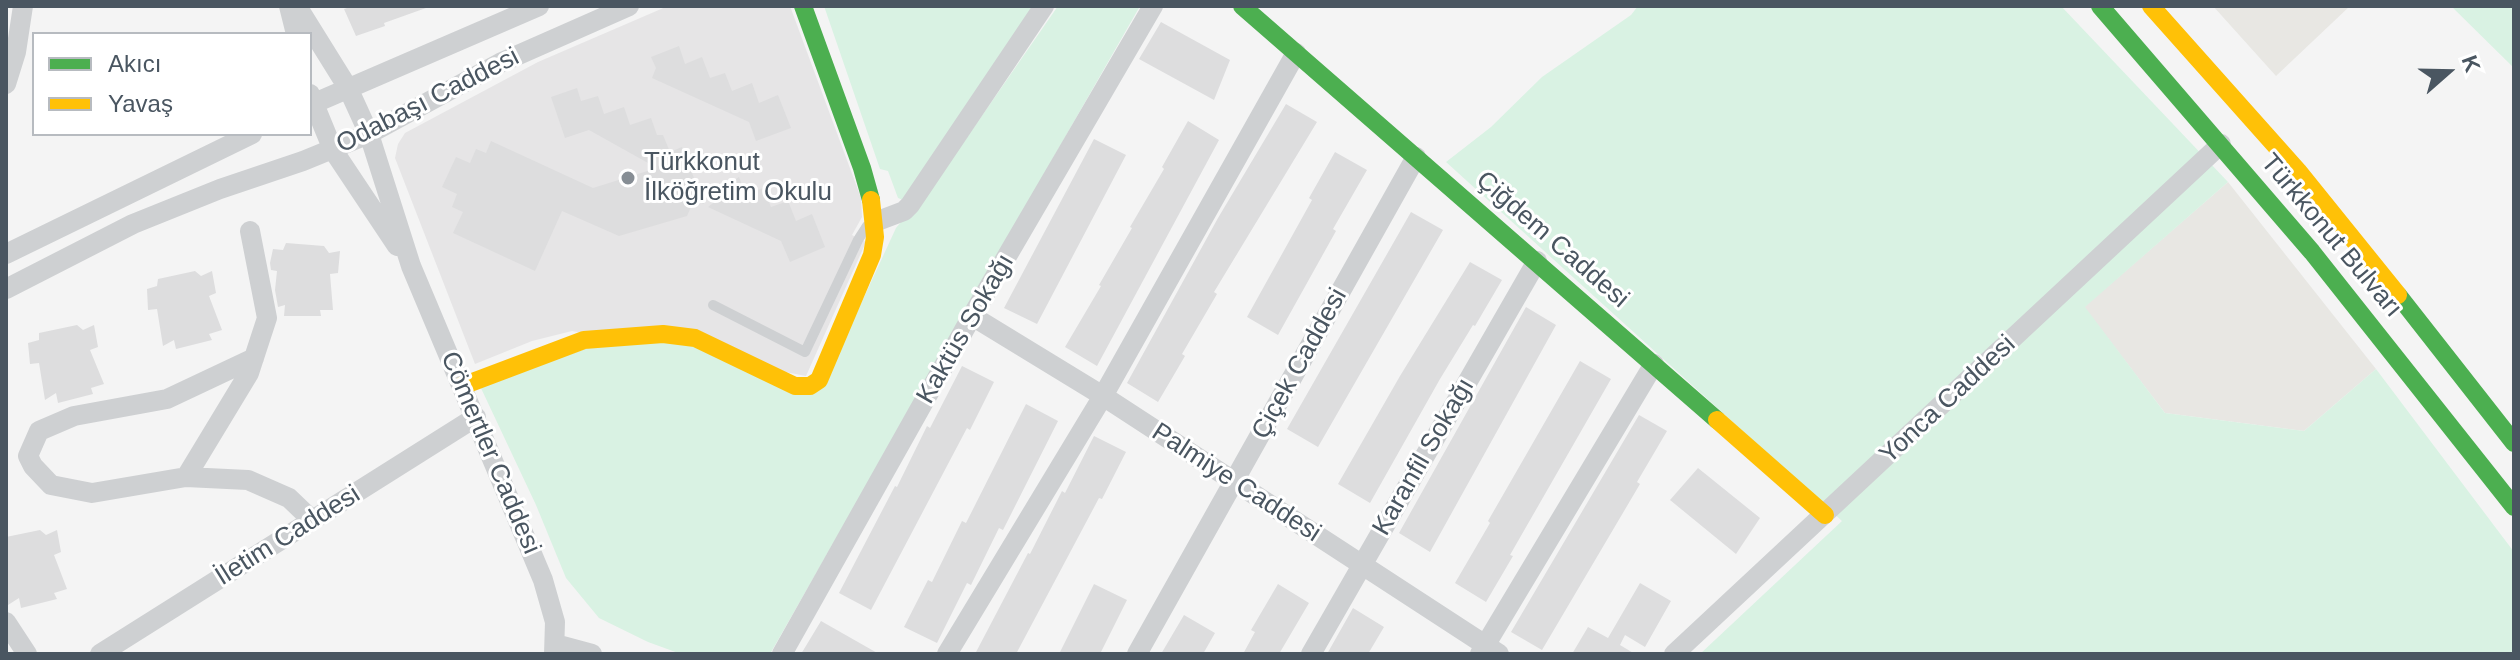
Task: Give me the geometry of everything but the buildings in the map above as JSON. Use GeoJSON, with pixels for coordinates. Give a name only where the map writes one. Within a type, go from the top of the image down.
{"type":"FeatureCollection","features":[{"type":"Feature","properties":{"kind":"street"},"geometry":{"type":"LineString","coordinates":[[6,84],[16,52],[23,6]]}},
{"type":"Feature","properties":{"kind":"street"},"geometry":{"type":"LineString","coordinates":[[289,6],[296,32]]}},
{"type":"Feature","properties":{"kind":"street","name":"Cömertler Caddesi"},"geometry":{"type":"LineString","coordinates":[[297,6],[348,88],[369,134],[411,266],[543,580],[555,622],[554,649]]}},
{"type":"Feature","properties":{"kind":"street","name":"Odabaşı Caddesi"},"geometry":{"type":"LineString","coordinates":[[312,101],[539,6]]}},
{"type":"Feature","properties":{"kind":"street","name":"Odabaşı Caddesi"},"geometry":{"type":"LineString","coordinates":[[6,289],[133,224],[369,134],[500,63],[629,6]]}},
{"type":"Feature","properties":{"kind":"street"},"geometry":{"type":"LineString","coordinates":[[462,386],[584,340],[663,334],[695,338],[795,386],[810,386],[819,380],[876,239],[869,190],[803,6]]}},
{"type":"Feature","properties":{"kind":"street"},"geometry":{"type":"LineString","coordinates":[[875,222],[904,211],[910,205],[1044,6]]}},
{"type":"Feature","properties":{"kind":"street","name":"Kaktüs Sokağı"},"geometry":{"type":"LineString","coordinates":[[782,654],[972,316],[1153,6]]}},
{"type":"Feature","properties":{"kind":"street","name":"Çiğdem Caddesi"},"geometry":{"type":"LineString","coordinates":[[1242,6],[1825,515]]}},
{"type":"Feature","properties":{"kind":"street","name":"Türkkonut Bulvarı"},"geometry":{"type":"LineString","coordinates":[[2100,6],[2221,144],[2420,382],[2514,507]]}},
{"type":"Feature","properties":{"kind":"street","name":"Türkkonut Bulvarı"},"geometry":{"type":"LineString","coordinates":[[2151,6],[2298,171],[2514,443]]}},
{"type":"Feature","properties":{"kind":"street"},"geometry":{"type":"LineString","coordinates":[[947,654],[1103,396],[1296,53]]}},
{"type":"Feature","properties":{"kind":"street","name":"Cömertler Caddesi"},"geometry":{"type":"LineString","coordinates":[[312,103],[333,150],[411,266]]}},
{"type":"Feature","properties":{"kind":"street"},"geometry":{"type":"LineString","coordinates":[[6,254],[248,136]]}},
{"type":"Feature","properties":{"kind":"street","name":"Yonca Caddesi"},"geometry":{"type":"LineString","coordinates":[[1674,654],[2221,144]]}},
{"type":"Feature","properties":{"kind":"street","name":"Çiçek Caddesi"},"geometry":{"type":"LineString","coordinates":[[1137,654],[1416,157]]}},
{"type":"Feature","properties":{"kind":"street"},"geometry":{"type":"LineString","coordinates":[[186,477],[249,373],[267,318],[250,231]]}},
{"type":"Feature","properties":{"kind":"street","name":"Karanfil Sokağı"},"geometry":{"type":"LineString","coordinates":[[1311,654],[1537,261]]}},
{"type":"Feature","properties":{"kind":"street","name":"Palmiye Caddesi"},"geometry":{"type":"LineString","coordinates":[[972,316],[1103,396],[1488,651]]}},
{"type":"Feature","properties":{"kind":"street"},"geometry":{"type":"LineString","coordinates":[[254,358],[167,399],[74,416],[39,431],[28,456],[51,485],[92,493],[186,477],[248,480],[289,498],[312,520]]}},
{"type":"Feature","properties":{"kind":"street"},"geometry":{"type":"LineString","coordinates":[[1488,651],[1654,364]]}},
{"type":"Feature","properties":{"kind":"street","name":"İletim Caddesi"},"geometry":{"type":"LineString","coordinates":[[100,654],[476,417]]}},
{"type":"Feature","properties":{"kind":"street"},"geometry":{"type":"LineString","coordinates":[[6,622],[27,654]]}},
{"type":"Feature","properties":{"kind":"street"},"geometry":{"type":"LineString","coordinates":[[554,649],[592,654]]}},
{"type":"Feature","properties":{"kind":"lane"},"geometry":{"type":"LineString","coordinates":[[713,305],[805,352],[858,240],[868,224],[875,222]]}},
{"type":"Feature","properties":{"kind":"shaded area","name":"Türkkonut İlköğretim Okulu"},"geometry":{"type":"Polygon","coordinates":[[[668,6],[790,6],[861,198],[862,217],[852,235],[866,242],[806,376],[572,331],[532,341],[475,364],[395,158],[398,144],[405,133],[538,62],[668,6]]]}},
{"type":"Feature","properties":{"kind":"shaded area"},"geometry":{"type":"Polygon","coordinates":[[[2213,6],[2350,6],[2276,76],[2213,6]]]}},
{"type":"Feature","properties":{"kind":"shaded area"},"geometry":{"type":"Polygon","coordinates":[[[2228,182],[2376,369],[2304,431],[2165,413],[2084,307],[2228,182]]]}},
{"type":"Feature","properties":{"kind":"green space"},"geometry":{"type":"Polygon","coordinates":[[[824,6],[1036,6],[903,200],[898,198],[888,171],[880,169],[824,6]]]}},
{"type":"Feature","properties":{"kind":"green space"},"geometry":{"type":"Polygon","coordinates":[[[1058,6],[1140,6],[770,654],[681,654],[599,618],[566,578],[536,505],[480,386],[591,347],[683,340],[823,386],[896,228],[945,169],[1058,6]]]}},
{"type":"Feature","properties":{"kind":"green space"},"geometry":{"type":"Polygon","coordinates":[[[1638,6],[2061,6],[2228,182],[2085,307],[2165,413],[2304,431],[2376,369],[2514,552],[2514,654],[1700,654],[1842,521],[1446,162],[1491,127],[1542,77],[1631,15],[1638,6]]]}},
{"type":"Feature","properties":{"kind":"green space"},"geometry":{"type":"Polygon","coordinates":[[[2451,6],[2514,6],[2514,68],[2451,6]]]}},
{"type":"Feature","properties":{"kind":"traffic: fast"},"geometry":{"type":"LineString","coordinates":[[803,6],[871,200]]}},
{"type":"Feature","properties":{"kind":"traffic: fast"},"geometry":{"type":"LineString","coordinates":[[1242,6],[1717,420]]}},
{"type":"Feature","properties":{"kind":"traffic: fast"},"geometry":{"type":"LineString","coordinates":[[2100,6],[2312,252],[2514,507]]}},
{"type":"Feature","properties":{"kind":"traffic: fast"},"geometry":{"type":"LineString","coordinates":[[2398,295],[2514,443]]}},
{"type":"Feature","properties":{"kind":"traffic: slow"},"geometry":{"type":"LineString","coordinates":[[2151,6],[2298,171],[2398,295]]}},
{"type":"Feature","properties":{"kind":"traffic: slow"},"geometry":{"type":"LineString","coordinates":[[462,386],[584,340],[663,334],[695,338],[795,386],[810,386],[819,380],[872,255],[875,237],[871,200]]}},
{"type":"Feature","properties":{"kind":"traffic: slow"},"geometry":{"type":"LineString","coordinates":[[1717,420],[1825,515]]}},
{"type":"Feature","properties":{"kind":"place","name":"Türkkonut İlköğretim Okulu"},"geometry":{"type":"Point","coordinates":[628,178]}}]}
